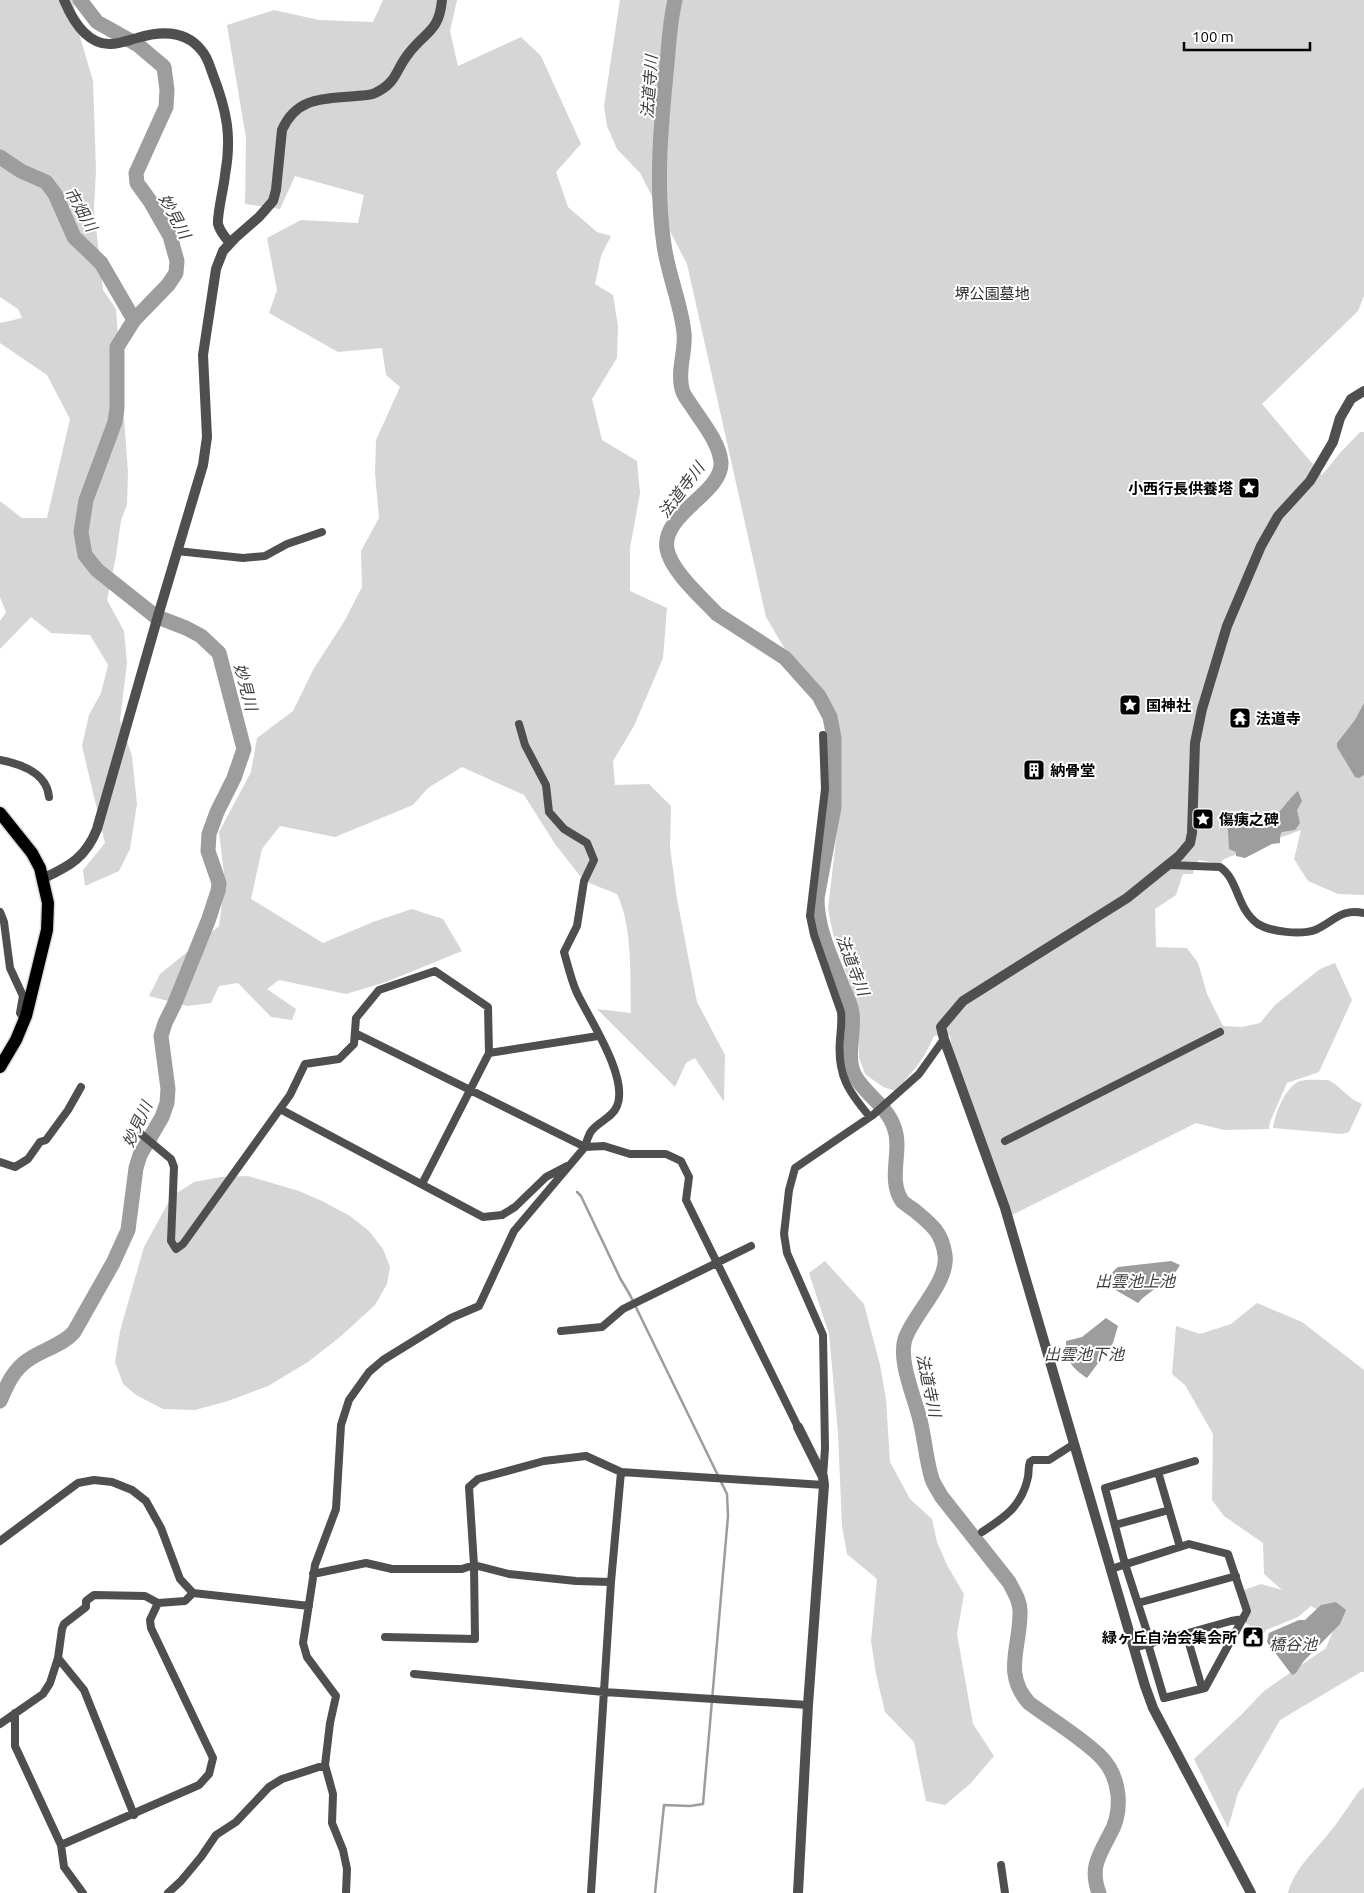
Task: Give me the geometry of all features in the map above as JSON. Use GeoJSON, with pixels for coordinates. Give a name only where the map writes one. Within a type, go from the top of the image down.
{"type":"FeatureCollection","features":[{"type":"Feature","properties":{"kind":"main road"},"geometry":{"type":"LineString","coordinates":[[0,813],[32,853],[44,878],[48,903],[47,930],[24,1020],[16,1040],[0,1067]]}},
{"type":"Feature","properties":{"kind":"street"},"geometry":{"type":"LineString","coordinates":[[64,0],[73,20],[97,41],[110,44],[161,32],[176,34],[194,43],[207,58],[219,90],[229,128],[229,155],[218,223],[222,234],[230,243]]}},
{"type":"Feature","properties":{"kind":"street"},"geometry":{"type":"LineString","coordinates":[[44,878],[70,866],[93,839],[203,465],[207,437],[203,355],[216,269],[223,251],[273,201],[276,190],[282,130],[295,111],[314,100],[373,94],[393,81],[408,53],[433,30],[440,14],[442,0]]}},
{"type":"Feature","properties":{"kind":"street"},"geometry":{"type":"LineString","coordinates":[[1251,1893],[1153,1708],[1110,1569],[1005,1208],[944,1040],[941,1027],[963,1001],[1127,898],[1169,865],[1190,843],[1195,743],[1202,709],[1227,626],[1261,546],[1278,516],[1310,481],[1333,442],[1340,418],[1351,399],[1364,391]]}},
{"type":"Feature","properties":{"kind":"street"},"geometry":{"type":"LineString","coordinates":[[177,551],[243,558],[264,556],[287,544],[322,532]]}},
{"type":"Feature","properties":{"kind":"street"},"geometry":{"type":"LineString","coordinates":[[346,1893],[347,1869],[332,1823],[333,1794],[325,1765],[330,1723],[336,1696],[306,1657],[303,1643],[313,1574],[336,1509],[341,1425],[349,1400],[369,1372],[382,1360],[450,1318],[479,1306],[514,1231],[585,1147],[590,1131],[609,1117],[617,1107],[620,1092],[612,1059],[598,1036],[576,990],[564,952],[577,926],[584,881],[594,860],[588,843],[564,829],[549,812],[546,785],[525,745],[520,724]]}},
{"type":"Feature","properties":{"kind":"street"},"geometry":{"type":"LineString","coordinates":[[823,735],[825,789],[810,916],[814,935],[841,1012],[843,1025],[840,1047],[843,1076],[851,1095],[871,1116]]}},
{"type":"Feature","properties":{"kind":"street"},"geometry":{"type":"LineString","coordinates":[[0,760],[31,771],[44,780],[48,787],[49,797]]}},
{"type":"Feature","properties":{"kind":"street"},"geometry":{"type":"LineString","coordinates":[[1169,865],[1220,867],[1231,880],[1246,914],[1260,925],[1282,932],[1314,930],[1344,913],[1354,911],[1364,913]]}},
{"type":"Feature","properties":{"kind":"street"},"geometry":{"type":"LineString","coordinates":[[0,912],[4,922],[10,968],[23,996],[20,1013],[24,1020]]}},
{"type":"Feature","properties":{"kind":"street"},"geometry":{"type":"LineString","coordinates":[[141,1134],[170,1159],[174,1167],[171,1241],[176,1249],[183,1244],[290,1095],[305,1064],[339,1059],[354,1044],[356,1018],[379,990],[435,971],[488,1007],[489,1053],[422,1184]]}},
{"type":"Feature","properties":{"kind":"street"},"geometry":{"type":"LineString","coordinates":[[1005,1141],[1220,1032]]}},
{"type":"Feature","properties":{"kind":"street"},"geometry":{"type":"LineString","coordinates":[[355,1033],[585,1147],[604,1146],[630,1154],[666,1154],[681,1161],[689,1177],[686,1200],[824,1481]]}},
{"type":"Feature","properties":{"kind":"street"},"geometry":{"type":"LineString","coordinates":[[489,1053],[598,1036]]}},
{"type":"Feature","properties":{"kind":"street"},"geometry":{"type":"LineString","coordinates":[[798,1893],[825,1448],[823,1335],[787,1253],[784,1234],[789,1190],[795,1168],[871,1116],[919,1074],[944,1040]]}},
{"type":"Feature","properties":{"kind":"street"},"geometry":{"type":"LineString","coordinates":[[0,1162],[15,1167],[28,1159],[40,1142],[46,1140],[68,1110],[80,1087]]}},
{"type":"Feature","properties":{"kind":"street"},"geometry":{"type":"LineString","coordinates":[[280,1108],[482,1217],[502,1214],[515,1207],[546,1177],[571,1164]]}},
{"type":"Feature","properties":{"kind":"street"},"geometry":{"type":"LineString","coordinates":[[561,1330],[602,1327],[623,1309],[751,1246]]}},
{"type":"Feature","properties":{"kind":"street"},"geometry":{"type":"LineString","coordinates":[[982,1532],[1011,1512],[1021,1495],[1028,1477],[1030,1462],[1033,1460],[1048,1460],[1074,1444]]}},
{"type":"Feature","properties":{"kind":"street"},"geometry":{"type":"LineString","coordinates":[[385,1637],[475,1639],[470,1487],[478,1480],[544,1461],[586,1456],[621,1472],[824,1481]]}},
{"type":"Feature","properties":{"kind":"street"},"geometry":{"type":"LineString","coordinates":[[1110,1569],[1125,1564],[1189,1544],[1228,1554],[1247,1611],[1205,1688],[1164,1698],[1138,1603],[1125,1564],[1105,1488],[1196,1461]]}},
{"type":"Feature","properties":{"kind":"street"},"geometry":{"type":"LineString","coordinates":[[591,1893],[611,1582],[621,1472]]}},
{"type":"Feature","properties":{"kind":"street"},"geometry":{"type":"LineString","coordinates":[[1158,1472],[1180,1547]]}},
{"type":"Feature","properties":{"kind":"street"},"geometry":{"type":"LineString","coordinates":[[0,1541],[78,1483],[94,1480],[112,1482],[132,1490],[146,1501],[161,1528],[180,1579],[193,1593],[309,1606]]}},
{"type":"Feature","properties":{"kind":"street"},"geometry":{"type":"LineString","coordinates":[[1115,1525],[1169,1510]]}},
{"type":"Feature","properties":{"kind":"street"},"geometry":{"type":"LineString","coordinates":[[313,1574],[366,1563],[392,1569],[462,1569],[474,1565],[509,1574],[576,1581],[611,1582]]}},
{"type":"Feature","properties":{"kind":"street"},"geometry":{"type":"LineString","coordinates":[[1138,1603],[1236,1576]]}},
{"type":"Feature","properties":{"kind":"street"},"geometry":{"type":"LineString","coordinates":[[0,1724],[48,1689],[58,1658],[64,1624],[86,1607],[86,1601],[94,1595],[145,1596],[158,1603],[185,1601],[193,1593]]}},
{"type":"Feature","properties":{"kind":"street"},"geometry":{"type":"LineString","coordinates":[[61,1845],[134,1815],[199,1785],[209,1774],[213,1758],[151,1628],[150,1620],[158,1603]]}},
{"type":"Feature","properties":{"kind":"street"},"geometry":{"type":"LineString","coordinates":[[1134,1648],[1243,1619]]}},
{"type":"Feature","properties":{"kind":"street"},"geometry":{"type":"LineString","coordinates":[[1186,1633],[1202,1688]]}},
{"type":"Feature","properties":{"kind":"street"},"geometry":{"type":"LineString","coordinates":[[58,1658],[84,1690],[134,1815]]}},
{"type":"Feature","properties":{"kind":"street"},"geometry":{"type":"LineString","coordinates":[[414,1674],[604,1692],[808,1705]]}},
{"type":"Feature","properties":{"kind":"street"},"geometry":{"type":"LineString","coordinates":[[15,1713],[15,1746],[61,1845],[64,1867],[83,1893]]}},
{"type":"Feature","properties":{"kind":"street"},"geometry":{"type":"LineString","coordinates":[[168,1893],[196,1863],[216,1835],[236,1822],[269,1786],[282,1779],[325,1765]]}},
{"type":"Feature","properties":{"kind":"street"},"geometry":{"type":"LineString","coordinates":[[1001,1865],[1005,1893]]}},
{"type":"Feature","properties":{"kind":"green space"},"geometry":{"type":"Polygon","coordinates":[[[0,0],[73,0],[78,30],[93,81],[96,170],[94,209],[103,290],[116,309],[128,472],[127,505],[121,520],[107,600],[124,631],[127,663],[120,720],[132,756],[137,804],[130,849],[119,871],[85,886],[83,870],[105,843],[82,746],[89,715],[101,693],[108,665],[90,635],[51,633],[31,617],[0,649],[0,621],[6,612],[0,597],[0,501],[22,518],[47,518],[70,419],[47,375],[0,343],[0,323],[22,318],[18,309],[0,297],[0,0]]]}},
{"type":"Feature","properties":{"kind":"green space"},"geometry":{"type":"Polygon","coordinates":[[[383,0],[457,0],[450,31],[458,66],[521,37],[541,56],[581,144],[556,172],[568,207],[597,232],[611,236],[601,256],[595,284],[613,295],[618,326],[617,358],[592,399],[602,440],[637,461],[640,493],[630,548],[630,591],[667,608],[663,658],[634,726],[613,761],[615,785],[649,784],[671,806],[670,847],[677,899],[697,1002],[725,1055],[724,1102],[695,1058],[686,1063],[675,1087],[597,1009],[631,1013],[628,937],[626,922],[617,894],[584,881],[555,844],[524,795],[462,767],[428,788],[413,805],[335,837],[280,826],[262,849],[251,899],[323,943],[373,922],[412,909],[443,919],[462,951],[386,982],[346,994],[279,980],[267,989],[296,1009],[292,1020],[271,1017],[238,983],[219,986],[211,1003],[187,1006],[149,996],[160,974],[219,926],[225,882],[219,832],[251,772],[257,738],[293,711],[313,670],[345,620],[362,587],[361,551],[379,518],[375,473],[376,440],[400,387],[386,375],[382,348],[338,352],[269,313],[277,290],[267,238],[301,220],[358,223],[364,195],[295,176],[280,209],[245,204],[246,138],[227,25],[274,10],[319,20],[373,22],[383,0]]]}},
{"type":"Feature","properties":{"kind":"green space","name":"堺公園墓地"},"geometry":{"type":"Polygon","coordinates":[[[620,0],[1364,0],[1364,296],[1358,311],[1262,404],[1322,475],[1360,432],[1364,432],[1364,895],[1338,894],[1308,881],[1294,859],[1301,830],[1224,859],[1220,864],[1199,860],[1193,874],[1183,874],[1176,895],[1155,909],[1156,947],[1187,948],[1198,963],[1207,994],[1223,1026],[1242,1027],[1260,1023],[1275,1005],[1320,969],[1335,963],[1352,1000],[1319,1072],[1287,1083],[1270,1122],[1269,1129],[1224,1130],[1196,1123],[1012,1215],[952,1047],[950,1035],[934,1036],[917,1066],[895,1091],[883,1087],[865,1074],[859,1058],[858,1009],[833,934],[828,909],[841,797],[840,739],[820,695],[786,651],[766,617],[687,264],[640,173],[617,149],[607,126],[604,106],[620,0]]]}},
{"type":"Feature","properties":{"kind":"green space"},"geometry":{"type":"Polygon","coordinates":[[[1303,1080],[1328,1080],[1362,1104],[1349,1132],[1342,1134],[1273,1128],[1285,1095],[1295,1084],[1303,1080]]]}},
{"type":"Feature","properties":{"kind":"green space"},"geometry":{"type":"Polygon","coordinates":[[[248,1176],[299,1191],[350,1216],[369,1231],[383,1249],[390,1267],[387,1284],[375,1305],[340,1337],[308,1362],[268,1386],[228,1401],[195,1410],[163,1409],[136,1395],[123,1384],[115,1362],[120,1331],[144,1247],[172,1196],[194,1182],[221,1177],[248,1176]]]}},
{"type":"Feature","properties":{"kind":"green space"},"geometry":{"type":"Polygon","coordinates":[[[825,1261],[864,1304],[880,1365],[886,1399],[890,1462],[910,1499],[932,1519],[937,1542],[947,1565],[964,1594],[957,1634],[973,1724],[994,1756],[970,1784],[945,1805],[926,1801],[914,1742],[885,1712],[871,1641],[877,1579],[847,1554],[842,1526],[838,1433],[829,1334],[809,1273],[825,1261]]]}},
{"type":"Feature","properties":{"kind":"green space"},"geometry":{"type":"Polygon","coordinates":[[[1257,1303],[1302,1322],[1364,1370],[1364,1672],[1280,1720],[1238,1793],[1228,1828],[1194,1759],[1264,1691],[1326,1648],[1337,1621],[1311,1606],[1298,1617],[1266,1630],[1264,1633],[1245,1623],[1250,1612],[1244,1590],[1261,1584],[1282,1590],[1264,1574],[1263,1543],[1224,1516],[1212,1500],[1213,1434],[1185,1385],[1172,1374],[1176,1326],[1200,1334],[1231,1324],[1257,1303]]]}},
{"type":"Feature","properties":{"kind":"green space"},"geometry":{"type":"Polygon","coordinates":[[[1364,1787],[1364,1893],[1288,1893],[1294,1877],[1303,1864],[1364,1787]]]}},
{"type":"Feature","properties":{"kind":"water"},"geometry":{"type":"Polygon","coordinates":[[[1364,703],[1364,775],[1359,778],[1355,777],[1337,747],[1337,743],[1355,720],[1364,703]]]}},
{"type":"Feature","properties":{"kind":"water"},"geometry":{"type":"Polygon","coordinates":[[[1298,791],[1302,801],[1297,810],[1300,823],[1295,830],[1282,832],[1280,843],[1272,844],[1245,858],[1236,856],[1236,852],[1229,849],[1227,816],[1236,816],[1250,821],[1266,821],[1277,814],[1298,791]]]}},
{"type":"Feature","properties":{"kind":"water","name":"出雲池上池"},"geometry":{"type":"Polygon","coordinates":[[[1171,1261],[1180,1265],[1176,1271],[1138,1303],[1107,1285],[1111,1275],[1118,1267],[1171,1261]]]}},
{"type":"Feature","properties":{"kind":"water","name":"出雲池下池"},"geometry":{"type":"Polygon","coordinates":[[[1106,1318],[1118,1326],[1113,1343],[1087,1378],[1070,1363],[1066,1341],[1082,1337],[1106,1318]]]}},
{"type":"Feature","properties":{"kind":"water","name":"橋谷池"},"geometry":{"type":"Polygon","coordinates":[[[1336,1602],[1346,1610],[1340,1624],[1303,1662],[1296,1673],[1292,1675],[1267,1642],[1269,1633],[1299,1620],[1305,1620],[1321,1605],[1336,1602]]]}},
{"type":"Feature","properties":{"kind":"waterway","name":"妙見川"},"geometry":{"type":"LineString","coordinates":[[0,1401],[18,1368],[34,1356],[64,1341],[74,1332],[113,1263],[128,1230],[136,1168],[140,1155],[162,1117],[167,1103],[168,1089],[161,1036],[208,921],[218,891],[219,883],[208,851],[209,834],[217,812],[234,778],[244,749],[219,653],[201,636],[155,616],[97,570],[85,555],[81,532],[86,500],[115,422],[117,408],[117,347],[134,320],[168,285],[176,273],[177,261],[170,236],[150,201],[137,183],[136,173],[166,107],[167,90],[164,67],[138,45],[97,22],[80,0]]}},
{"type":"Feature","properties":{"kind":"waterway","name":"法道寺川"},"geometry":{"type":"LineString","coordinates":[[675,0],[670,32],[661,132],[659,177],[661,223],[666,256],[684,333],[680,375],[682,389],[714,440],[721,462],[719,473],[713,484],[673,525],[668,536],[667,549],[674,566],[717,614],[785,658],[819,696],[830,717],[834,738],[834,807],[817,898],[822,933],[851,1010],[853,1021],[850,1053],[852,1069],[864,1089],[881,1106],[894,1127],[897,1145],[895,1174],[898,1192],[902,1201],[935,1229],[944,1247],[945,1255],[942,1276],[909,1329],[905,1339],[903,1348],[905,1368],[920,1420],[932,1479],[941,1496],[1009,1582],[1018,1600],[1020,1624],[1015,1670],[1016,1681],[1021,1692],[1029,1703],[1099,1755],[1106,1763],[1116,1783],[1118,1794],[1117,1816],[1096,1863],[1095,1877],[1099,1893]]}},
{"type":"Feature","properties":{"kind":"waterway","name":"市畑川"},"geometry":{"type":"LineString","coordinates":[[0,157],[21,171],[46,182],[55,194],[74,237],[101,263],[134,320]]}},
{"type":"Feature","properties":{"kind":"waterway"},"geometry":{"type":"LineString","coordinates":[[577,1192],[581,1196],[727,1494],[728,1516],[703,1804],[690,1806],[664,1805],[655,1893]]}},
{"type":"Feature","properties":{"kind":"place","name":"小西行長供養塔"},"geometry":{"type":"Point","coordinates":[1249,488]}},
{"type":"Feature","properties":{"kind":"place","name":"国神社"},"geometry":{"type":"Point","coordinates":[1130,705]}},
{"type":"Feature","properties":{"kind":"place","name":"法道寺"},"geometry":{"type":"Point","coordinates":[1240,718]}},
{"type":"Feature","properties":{"kind":"place","name":"納骨堂"},"geometry":{"type":"Point","coordinates":[1034,770]}},
{"type":"Feature","properties":{"kind":"place","name":"傷痍之碑"},"geometry":{"type":"Point","coordinates":[1203,819]}},
{"type":"Feature","properties":{"kind":"place","name":"緑ヶ丘自治会集会所"},"geometry":{"type":"Point","coordinates":[1253,1637]}}]}
